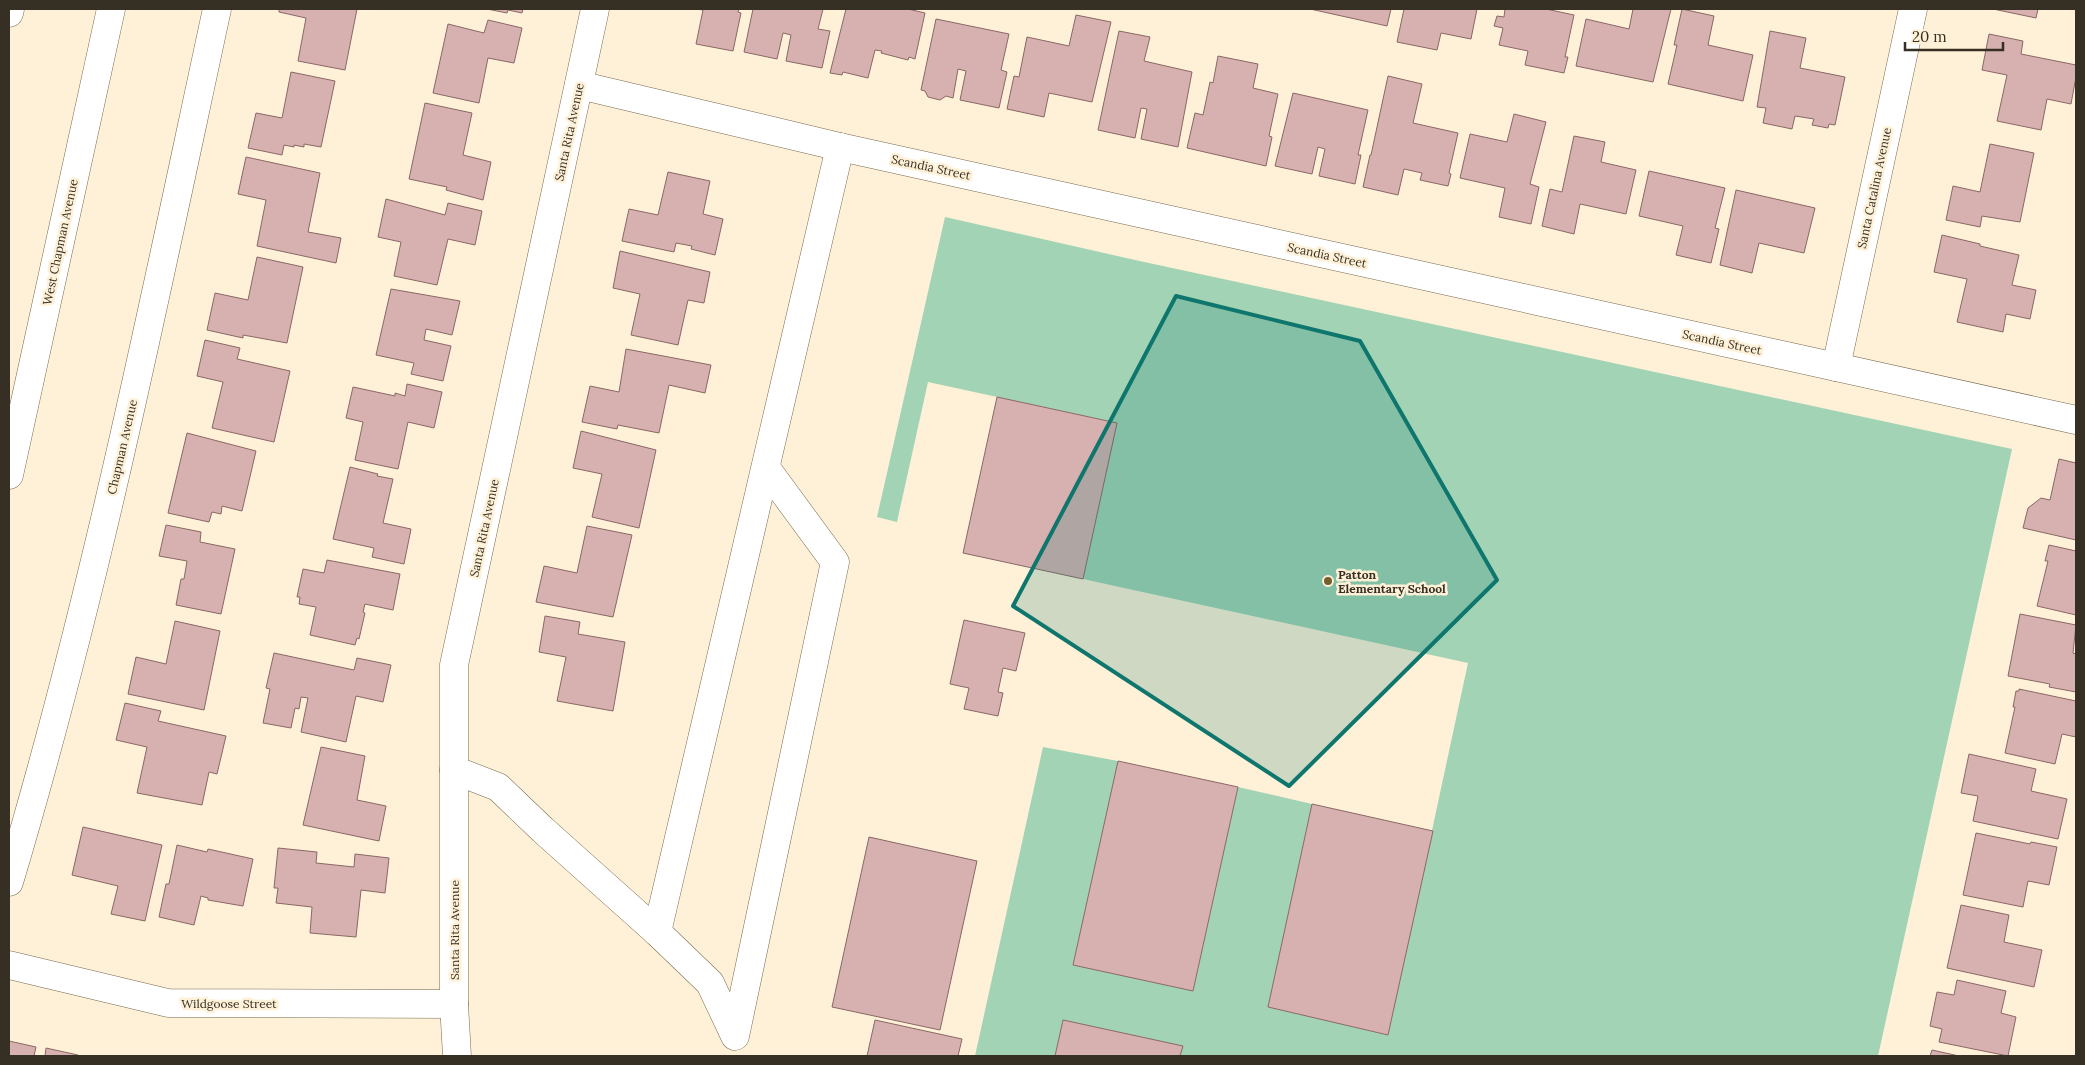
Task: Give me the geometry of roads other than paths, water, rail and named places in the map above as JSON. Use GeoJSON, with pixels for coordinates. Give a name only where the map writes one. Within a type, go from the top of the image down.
{"type":"FeatureCollection","features":[{"type":"Feature","properties":{"kind":"street"},"geometry":{"type":"LineString","coordinates":[[9,14],[10,9]]}},
{"type":"Feature","properties":{"kind":"street","name":"West Chapman Avenue"},"geometry":{"type":"LineString","coordinates":[[9,475],[110,9]]}},
{"type":"Feature","properties":{"kind":"street","name":"Chapman Avenue"},"geometry":{"type":"LineString","coordinates":[[9,882],[34,799],[121,455],[217,9]]}},
{"type":"Feature","properties":{"kind":"street","name":"Santa Rita Avenue"},"geometry":{"type":"LineString","coordinates":[[456,1056],[454,1004],[454,665],[595,9]]}},
{"type":"Feature","properties":{"kind":"street","name":"Santa Catalina Avenue"},"geometry":{"type":"LineString","coordinates":[[1836,367],[1913,9]]}},
{"type":"Feature","properties":{"kind":"street","name":"Scandia Street"},"geometry":{"type":"LineString","coordinates":[[579,85],[840,147],[2076,420]]}},
{"type":"Feature","properties":{"kind":"street"},"geometry":{"type":"LineString","coordinates":[[657,932],[840,147]]}},
{"type":"Feature","properties":{"kind":"street"},"geometry":{"type":"LineString","coordinates":[[733,1046],[835,562],[766,468]]}},
{"type":"Feature","properties":{"kind":"street"},"geometry":{"type":"LineString","coordinates":[[454,770],[498,787],[710,983],[733,1046]]}},
{"type":"Feature","properties":{"kind":"street","name":"Wildgoose Street"},"geometry":{"type":"LineString","coordinates":[[9,966],[168,1002],[454,1004]]}},
{"type":"Feature","properties":{"kind":"place","name":"Patton Elementary School"},"geometry":{"type":"Point","coordinates":[1328,581]}}]}
